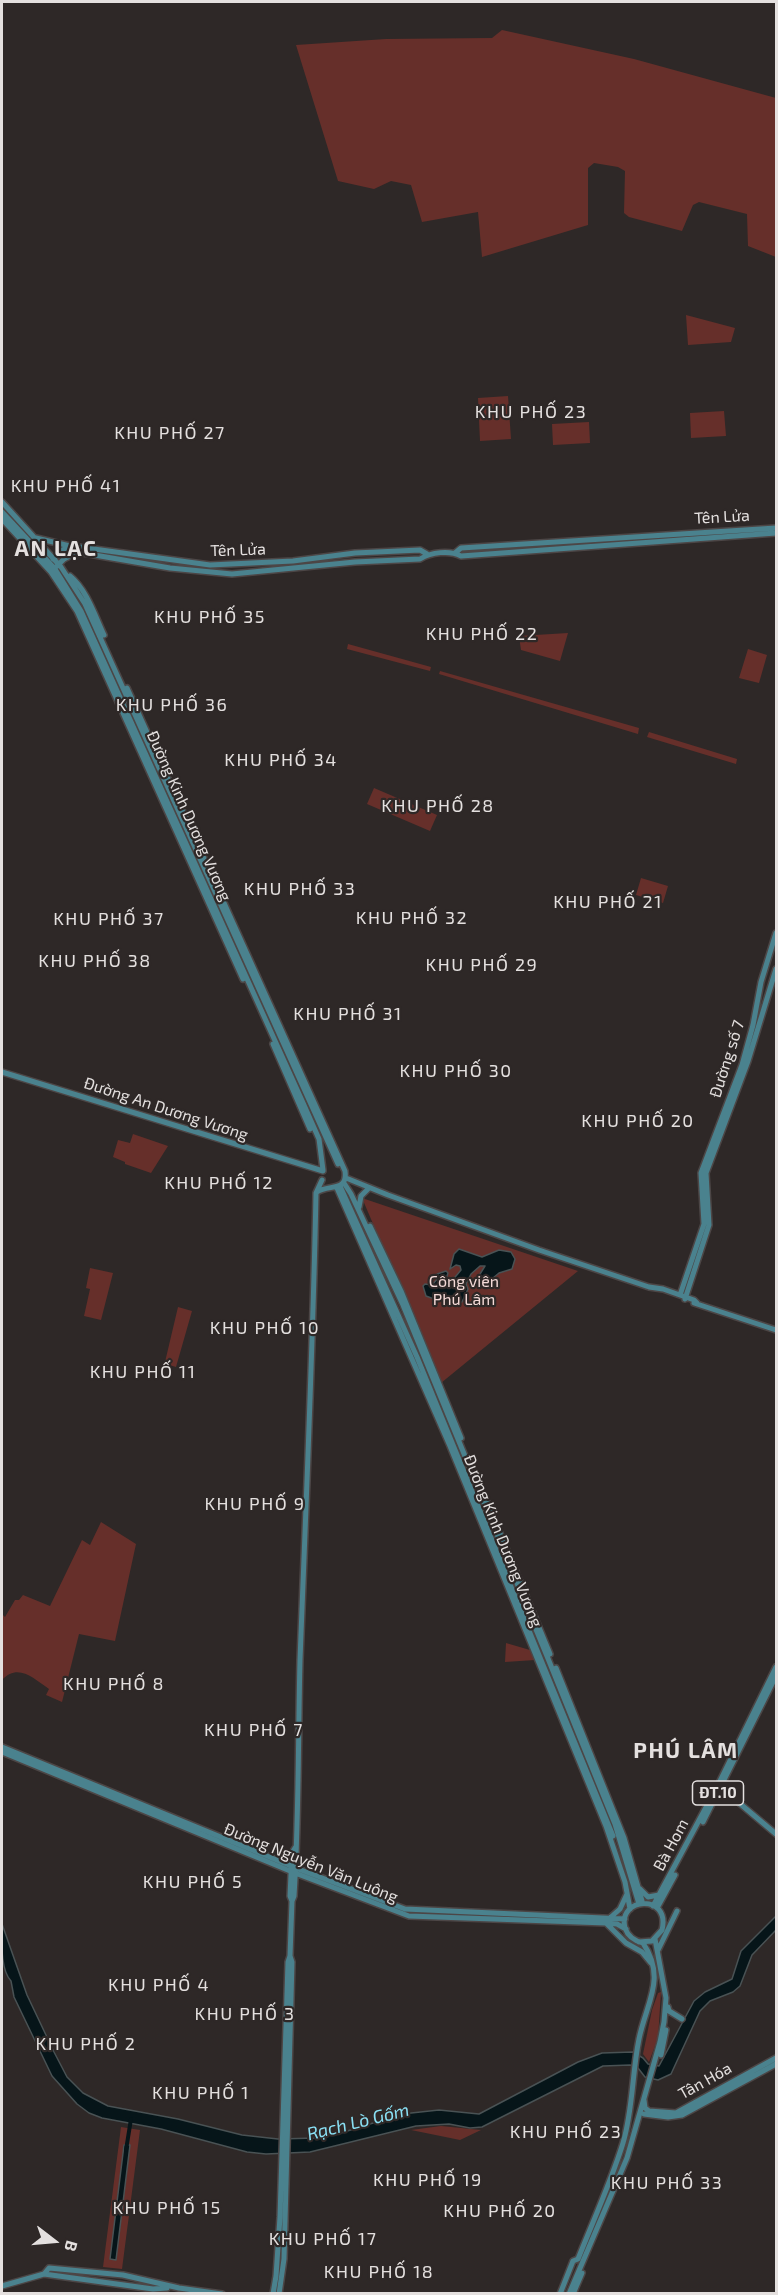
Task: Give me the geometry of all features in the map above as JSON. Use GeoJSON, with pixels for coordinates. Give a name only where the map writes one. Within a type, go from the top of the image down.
{"type":"FeatureCollection","features":[{"type":"Feature","properties":{"kind":"main road","name":"Đường Kinh Dương Vương"},"geometry":{"type":"LineString","coordinates":[[2,501],[4,515],[52,566],[64,572],[85,604],[112,658],[193,851],[235,931],[321,1150],[322,1180]]}},
{"type":"Feature","properties":{"kind":"main road","name":"Đường Kinh Dương Vương"},"geometry":{"type":"LineString","coordinates":[[4,515],[35,538],[71,601],[147,762],[168,795],[193,851],[212,905],[258,1006],[269,1019],[310,1098],[340,1165],[340,1184],[424,1365],[595,1784],[615,1824],[636,1906]]}},
{"type":"Feature","properties":{"kind":"main road","name":"Tên Lửa"},"geometry":{"type":"LineString","coordinates":[[454,553],[461,548],[777,528]]}},
{"type":"Feature","properties":{"kind":"main road","name":"Tên Lửa"},"geometry":{"type":"LineString","coordinates":[[35,538],[72,546],[210,565],[293,561],[413,550],[420,550],[427,554],[454,553],[461,556],[777,533]]}},
{"type":"Feature","properties":{"kind":"main road"},"geometry":{"type":"LineString","coordinates":[[52,566],[64,549],[72,546]]}},
{"type":"Feature","properties":{"kind":"main road","name":"Tên Lửa"},"geometry":{"type":"LineString","coordinates":[[52,566],[71,554],[81,552],[170,568],[232,574],[355,562],[420,559],[427,554]]}},
{"type":"Feature","properties":{"kind":"main road"},"geometry":{"type":"LineString","coordinates":[[102,663],[112,658]]}},
{"type":"Feature","properties":{"kind":"main road","name":"Đường số 7"},"geometry":{"type":"LineString","coordinates":[[683,1297],[704,1224],[701,1173],[742,1065],[761,982],[777,933]]}},
{"type":"Feature","properties":{"kind":"main road","name":"Đường số 7"},"geometry":{"type":"LineString","coordinates":[[683,1297],[709,1225],[706,1173],[748,1061],[777,969]]}},
{"type":"Feature","properties":{"kind":"main road","name":"Đường An Dương Vương"},"geometry":{"type":"LineString","coordinates":[[2,1072],[323,1170]]}},
{"type":"Feature","properties":{"kind":"main road"},"geometry":{"type":"LineString","coordinates":[[323,1170],[330,1164],[340,1165]]}},
{"type":"Feature","properties":{"kind":"main road"},"geometry":{"type":"LineString","coordinates":[[279,2294],[284,2259],[283,2202],[292,1962],[290,1956],[292,1901],[290,1896],[295,1848],[316,1193],[322,1180],[388,1195],[539,1250],[777,1330]]}},
{"type":"Feature","properties":{"kind":"main road","name":"Đường Kinh Dương Vương"},"geometry":{"type":"LineString","coordinates":[[340,1184],[361,1215],[403,1305],[424,1365],[440,1391],[576,1723],[627,1891],[636,1906]]}},
{"type":"Feature","properties":{"kind":"main road"},"geometry":{"type":"LineString","coordinates":[[316,1193],[323,1188],[340,1184],[388,1195]]}},
{"type":"Feature","properties":{"kind":"main road"},"geometry":{"type":"LineString","coordinates":[[361,1215],[359,1200],[368,1189]]}},
{"type":"Feature","properties":{"kind":"main road","name":"Bà Hom"},"geometry":{"type":"LineString","coordinates":[[655,1907],[659,1895],[719,1786],[777,1667]]}},
{"type":"Feature","properties":{"kind":"main road","name":"Bà Hom"},"geometry":{"type":"LineString","coordinates":[[655,1907],[777,1677]]}},
{"type":"Feature","properties":{"kind":"main road","name":"Đường Nguyễn Văn Luông"},"geometry":{"type":"LineString","coordinates":[[2,1747],[294,1869],[409,1910],[625,1918]]}},
{"type":"Feature","properties":{"kind":"main road","name":"Đường Nguyễn Văn Luông"},"geometry":{"type":"LineString","coordinates":[[2,1752],[409,1916],[606,1923],[617,1924],[626,1929]]}},
{"type":"Feature","properties":{"kind":"main road","name":"Đường Kinh Dương Vương"},"geometry":{"type":"LineString","coordinates":[[595,1784],[624,1838],[639,1888],[636,1906]]}},
{"type":"Feature","properties":{"kind":"main road"},"geometry":{"type":"LineString","coordinates":[[719,1786],[777,1834]]}},
{"type":"Feature","properties":{"kind":"main road"},"geometry":{"type":"LineString","coordinates":[[639,1888],[648,1897],[659,1895]]}},
{"type":"Feature","properties":{"kind":"main road"},"geometry":{"type":"LineString","coordinates":[[611,1917],[622,1905],[627,1891]]}},
{"type":"Feature","properties":{"kind":"main road"},"geometry":{"type":"LineString","coordinates":[[571,2294],[574,2276],[623,2143],[640,2036],[652,1999],[655,1979],[653,1966],[645,1946],[633,1939],[626,1929],[625,1918],[636,1906],[655,1907],[662,1916],[664,1924],[659,1935],[648,1942],[639,1942]]}},
{"type":"Feature","properties":{"kind":"main road"},"geometry":{"type":"LineString","coordinates":[[657,1951],[677,1911]]}},
{"type":"Feature","properties":{"kind":"main road"},"geometry":{"type":"LineString","coordinates":[[606,1923],[626,1943],[644,1954],[653,1966]]}},
{"type":"Feature","properties":{"kind":"main road"},"geometry":{"type":"LineString","coordinates":[[655,1939],[667,2010],[661,2055]]}},
{"type":"Feature","properties":{"kind":"main road"},"geometry":{"type":"LineString","coordinates":[[667,2010],[682,2019]]}},
{"type":"Feature","properties":{"kind":"main road"},"geometry":{"type":"LineString","coordinates":[[580,2260],[630,2148],[646,2098],[667,2010]]}},
{"type":"Feature","properties":{"kind":"main road","name":"Tân Hóa"},"geometry":{"type":"LineString","coordinates":[[646,2098],[645,2108],[649,2111],[679,2112],[777,2058]]}},
{"type":"Feature","properties":{"kind":"main road","name":"Tân Hóa"},"geometry":{"type":"LineString","coordinates":[[644,2114],[668,2117],[682,2115],[777,2064]]}},
{"type":"Feature","properties":{"kind":"main road"},"geometry":{"type":"LineString","coordinates":[[273,2294],[283,2202]]}},
{"type":"Feature","properties":{"kind":"main road"},"geometry":{"type":"LineString","coordinates":[[562,2294],[573,2261],[580,2260]]}},
{"type":"Feature","properties":{"kind":"main road"},"geometry":{"type":"LineString","coordinates":[[571,2294],[584,2266],[580,2260]]}},
{"type":"Feature","properties":{"kind":"main road"},"geometry":{"type":"LineString","coordinates":[[44,2274],[49,2268],[111,2273],[172,2287],[222,2294]]}},
{"type":"Feature","properties":{"kind":"main road"},"geometry":{"type":"LineString","coordinates":[[99,2282],[100,2272]]}},
{"type":"Feature","properties":{"kind":"main road"},"geometry":{"type":"LineString","coordinates":[[110,2283],[111,2273]]}},
{"type":"Feature","properties":{"kind":"main road"},"geometry":{"type":"LineString","coordinates":[[2,2286],[44,2274],[153,2289],[172,2287]]}},
{"type":"Feature","properties":{"kind":"main road"},"geometry":{"type":"LineString","coordinates":[[562,2294],[574,2276]]}},
{"type":"Feature","properties":{"kind":"green space"},"geometry":{"type":"Polygon","coordinates":[[[502,30],[634,59],[776,98],[776,257],[748,246],[747,214],[699,202],[693,205],[682,231],[629,217],[624,213],[625,171],[618,167],[594,163],[588,168],[588,225],[482,257],[478,212],[422,222],[411,185],[391,181],[374,189],[338,181],[296,45],[386,39],[492,38],[502,30]]]}},
{"type":"Feature","properties":{"kind":"green space"},"geometry":{"type":"Polygon","coordinates":[[[686,315],[735,328],[731,342],[688,345],[686,315]]]}},
{"type":"Feature","properties":{"kind":"green space"},"geometry":{"type":"Polygon","coordinates":[[[508,396],[511,439],[480,441],[478,398],[508,396]]]}},
{"type":"Feature","properties":{"kind":"green space"},"geometry":{"type":"Polygon","coordinates":[[[724,411],[726,436],[691,438],[690,413],[724,411]]]}},
{"type":"Feature","properties":{"kind":"green space"},"geometry":{"type":"Polygon","coordinates":[[[589,422],[590,443],[553,445],[552,424],[589,422]]]}},
{"type":"Feature","properties":{"kind":"green space"},"geometry":{"type":"Polygon","coordinates":[[[568,633],[560,661],[521,650],[519,636],[568,633]]]}},
{"type":"Feature","properties":{"kind":"green space"},"geometry":{"type":"Polygon","coordinates":[[[348,644],[431,667],[430,671],[347,649],[348,644]]]}},
{"type":"Feature","properties":{"kind":"green space"},"geometry":{"type":"Polygon","coordinates":[[[748,649],[767,655],[759,683],[739,678],[748,649]]]}},
{"type":"Feature","properties":{"kind":"green space"},"geometry":{"type":"Polygon","coordinates":[[[440,671],[639,728],[638,734],[439,674],[440,671]]]}},
{"type":"Feature","properties":{"kind":"green space"},"geometry":{"type":"Polygon","coordinates":[[[649,732],[737,759],[736,764],[647,737],[649,732]]]}},
{"type":"Feature","properties":{"kind":"green space"},"geometry":{"type":"Polygon","coordinates":[[[374,788],[437,815],[430,831],[367,804],[374,788]]]}},
{"type":"Feature","properties":{"kind":"green space"},"geometry":{"type":"Polygon","coordinates":[[[641,878],[668,886],[663,903],[636,895],[641,878]]]}},
{"type":"Feature","properties":{"kind":"green space"},"geometry":{"type":"Polygon","coordinates":[[[133,1134],[168,1146],[151,1173],[113,1157],[118,1140],[130,1143],[133,1134]]]}},
{"type":"Feature","properties":{"kind":"green space","name":"Công viên Phú Lâm"},"geometry":{"type":"Polygon","coordinates":[[[362,1198],[578,1271],[441,1383],[362,1198]]]}},
{"type":"Feature","properties":{"kind":"green space"},"geometry":{"type":"Polygon","coordinates":[[[90,1268],[113,1273],[101,1320],[84,1316],[90,1289],[86,1288],[90,1268]]]}},
{"type":"Feature","properties":{"kind":"green space"},"geometry":{"type":"Polygon","coordinates":[[[178,1307],[192,1311],[176,1367],[165,1362],[178,1307]]]}},
{"type":"Feature","properties":{"kind":"green space"},"geometry":{"type":"Polygon","coordinates":[[[101,1522],[136,1544],[115,1641],[79,1634],[62,1702],[46,1695],[49,1689],[26,1674],[14,1673],[2,1680],[2,1614],[5,1617],[15,1600],[19,1600],[23,1595],[50,1606],[82,1540],[90,1545],[101,1522]]]}},
{"type":"Feature","properties":{"kind":"green space"},"geometry":{"type":"Polygon","coordinates":[[[506,1643],[530,1650],[535,1660],[505,1662],[506,1643]]]}},
{"type":"Feature","properties":{"kind":"green space"},"geometry":{"type":"Polygon","coordinates":[[[661,1992],[658,2038],[649,2062],[643,2054],[652,2010],[658,1993],[661,1992]]]}},
{"type":"Feature","properties":{"kind":"green space"},"geometry":{"type":"Polygon","coordinates":[[[441,2126],[481,2130],[460,2140],[411,2130],[441,2126]]]}},
{"type":"Feature","properties":{"kind":"green space"},"geometry":{"type":"Polygon","coordinates":[[[121,2127],[140,2130],[122,2269],[103,2267],[121,2127]]]}},
{"type":"Feature","properties":{"kind":"shaded area"},"geometry":{"type":"Polygon","coordinates":[[[459,1249],[482,1257],[499,1250],[511,1252],[515,1259],[512,1269],[499,1273],[493,1278],[494,1282],[489,1285],[481,1280],[480,1274],[485,1266],[480,1266],[471,1274],[466,1284],[468,1289],[462,1302],[456,1303],[426,1296],[423,1286],[432,1285],[439,1277],[437,1274],[446,1271],[448,1273],[444,1285],[449,1288],[456,1286],[455,1282],[451,1282],[461,1270],[460,1266],[456,1265],[450,1269],[454,1254],[459,1249]]]}},
{"type":"Feature","properties":{"kind":"shaded area"},"geometry":{"type":"Polygon","coordinates":[[[776,1916],[776,1930],[752,1955],[740,1986],[733,1992],[710,2001],[700,2011],[671,2074],[658,2080],[645,2077],[638,2068],[630,2065],[603,2066],[482,2127],[470,2128],[449,2124],[416,2126],[310,2152],[266,2154],[247,2152],[161,2129],[102,2118],[89,2113],[77,2104],[52,2076],[14,1997],[11,1981],[3,1962],[2,1947],[2,1924],[27,1995],[54,2052],[67,2077],[83,2093],[108,2106],[178,2119],[242,2135],[278,2139],[316,2138],[341,2133],[402,2114],[439,2110],[479,2114],[578,2062],[602,2053],[633,2052],[648,2064],[659,2066],[694,2001],[705,1992],[732,1979],[741,1951],[776,1916]]]}},
{"type":"Feature","properties":{"kind":"shaded area"},"geometry":{"type":"Polygon","coordinates":[[[124,2145],[130,2145],[116,2260],[110,2259],[124,2145]]]}},
{"type":"Feature","properties":{"kind":"waterway"},"geometry":{"type":"LineString","coordinates":[[126,2150],[131,2119]]}},
{"type":"Feature","properties":{"kind":"district","name":"KHU PHỐ 23"},"geometry":{"type":"Point","coordinates":[531,412]}},
{"type":"Feature","properties":{"kind":"district","name":"KHU PHỐ 27"},"geometry":{"type":"Point","coordinates":[170,433]}},
{"type":"Feature","properties":{"kind":"district","name":"KHU PHỐ 41"},"geometry":{"type":"Point","coordinates":[66,486]}},
{"type":"Feature","properties":{"kind":"district","name":"AN LẠC"},"geometry":{"type":"Point","coordinates":[56,549]}},
{"type":"Feature","properties":{"kind":"district","name":"KHU PHỐ 35"},"geometry":{"type":"Point","coordinates":[210,617]}},
{"type":"Feature","properties":{"kind":"district","name":"KHU PHỐ 22"},"geometry":{"type":"Point","coordinates":[482,634]}},
{"type":"Feature","properties":{"kind":"district","name":"KHU PHỐ 36"},"geometry":{"type":"Point","coordinates":[172,705]}},
{"type":"Feature","properties":{"kind":"district","name":"KHU PHỐ 34"},"geometry":{"type":"Point","coordinates":[281,760]}},
{"type":"Feature","properties":{"kind":"district","name":"KHU PHỐ 28"},"geometry":{"type":"Point","coordinates":[438,806]}},
{"type":"Feature","properties":{"kind":"district","name":"KHU PHỐ 33"},"geometry":{"type":"Point","coordinates":[300,889]}},
{"type":"Feature","properties":{"kind":"district","name":"KHU PHỐ 21"},"geometry":{"type":"Point","coordinates":[608,902]}},
{"type":"Feature","properties":{"kind":"district","name":"KHU PHỐ 32"},"geometry":{"type":"Point","coordinates":[412,918]}},
{"type":"Feature","properties":{"kind":"district","name":"KHU PHỐ 37"},"geometry":{"type":"Point","coordinates":[109,919]}},
{"type":"Feature","properties":{"kind":"district","name":"KHU PHỐ 38"},"geometry":{"type":"Point","coordinates":[95,961]}},
{"type":"Feature","properties":{"kind":"district","name":"KHU PHỐ 29"},"geometry":{"type":"Point","coordinates":[482,965]}},
{"type":"Feature","properties":{"kind":"district","name":"KHU PHỐ 31"},"geometry":{"type":"Point","coordinates":[348,1014]}},
{"type":"Feature","properties":{"kind":"district","name":"KHU PHỐ 30"},"geometry":{"type":"Point","coordinates":[456,1071]}},
{"type":"Feature","properties":{"kind":"district","name":"KHU PHỐ 20"},"geometry":{"type":"Point","coordinates":[638,1121]}},
{"type":"Feature","properties":{"kind":"district","name":"KHU PHỐ 12"},"geometry":{"type":"Point","coordinates":[219,1183]}},
{"type":"Feature","properties":{"kind":"district","name":"KHU PHỐ 10"},"geometry":{"type":"Point","coordinates":[265,1328]}},
{"type":"Feature","properties":{"kind":"district","name":"KHU PHỐ 11"},"geometry":{"type":"Point","coordinates":[143,1372]}},
{"type":"Feature","properties":{"kind":"district","name":"KHU PHỐ 9"},"geometry":{"type":"Point","coordinates":[255,1504]}},
{"type":"Feature","properties":{"kind":"district","name":"KHU PHỐ 8"},"geometry":{"type":"Point","coordinates":[114,1684]}},
{"type":"Feature","properties":{"kind":"district","name":"KHU PHỐ 7"},"geometry":{"type":"Point","coordinates":[254,1730]}},
{"type":"Feature","properties":{"kind":"district","name":"PHÚ LÂM"},"geometry":{"type":"Point","coordinates":[686,1751]}},
{"type":"Feature","properties":{"kind":"district","name":"KHU PHỐ 5"},"geometry":{"type":"Point","coordinates":[193,1882]}},
{"type":"Feature","properties":{"kind":"district","name":"KHU PHỐ 4"},"geometry":{"type":"Point","coordinates":[159,1985]}},
{"type":"Feature","properties":{"kind":"district","name":"KHU PHỐ 3"},"geometry":{"type":"Point","coordinates":[245,2014]}},
{"type":"Feature","properties":{"kind":"district","name":"KHU PHỐ 2"},"geometry":{"type":"Point","coordinates":[86,2044]}},
{"type":"Feature","properties":{"kind":"district","name":"KHU PHỐ 1"},"geometry":{"type":"Point","coordinates":[201,2093]}},
{"type":"Feature","properties":{"kind":"district","name":"KHU PHỐ 23"},"geometry":{"type":"Point","coordinates":[566,2132]}},
{"type":"Feature","properties":{"kind":"district","name":"KHU PHỐ 19"},"geometry":{"type":"Point","coordinates":[428,2180]}},
{"type":"Feature","properties":{"kind":"district","name":"KHU PHỐ 33"},"geometry":{"type":"Point","coordinates":[667,2183]}},
{"type":"Feature","properties":{"kind":"district","name":"KHU PHỐ 15"},"geometry":{"type":"Point","coordinates":[167,2208]}},
{"type":"Feature","properties":{"kind":"district","name":"KHU PHỐ 20"},"geometry":{"type":"Point","coordinates":[500,2211]}},
{"type":"Feature","properties":{"kind":"district","name":"KHU PHỐ 17"},"geometry":{"type":"Point","coordinates":[323,2239]}},
{"type":"Feature","properties":{"kind":"district","name":"KHU PHỐ 18"},"geometry":{"type":"Point","coordinates":[379,2272]}},
{"type":"Feature","properties":{"kind":"water label","name":"Rạch Lò Gốm"},"geometry":{"type":"Point","coordinates":[358,2122]}}]}
